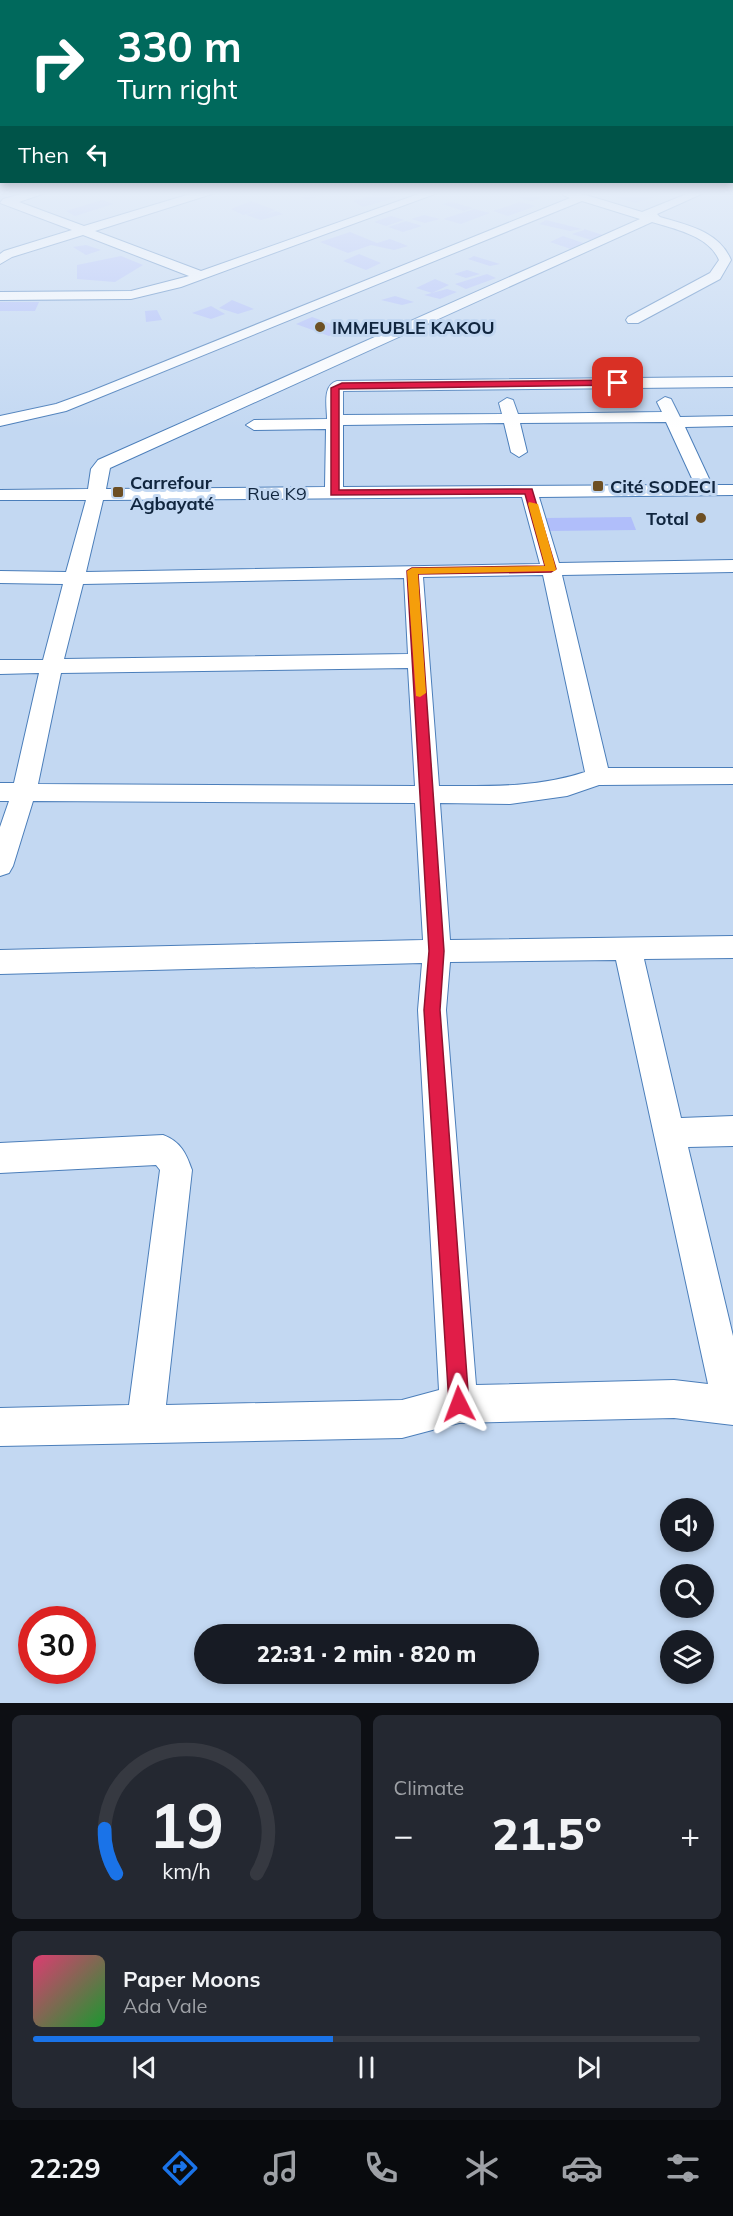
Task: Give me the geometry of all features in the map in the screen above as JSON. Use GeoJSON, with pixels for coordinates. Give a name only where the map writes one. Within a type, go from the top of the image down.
{"type":"FeatureCollection","features":[{"type":"Feature","properties":{"kind":"street"},"geometry":{"type":"LineString","coordinates":[[188,270],[202,276]]}},
{"type":"Feature","properties":{"kind":"street"},"geometry":{"type":"LineString","coordinates":[[0,296],[130,295],[182,283],[217,270]]}},
{"type":"Feature","properties":{"kind":"street"},"geometry":{"type":"LineString","coordinates":[[0,421],[60,408],[95,395],[401,270]]}},
{"type":"Feature","properties":{"kind":"street"},"geometry":{"type":"LineString","coordinates":[[0,866],[24,792],[52,665],[96,494],[100,469],[104,465],[531,270]]}},
{"type":"Feature","properties":{"kind":"street"},"geometry":{"type":"LineString","coordinates":[[633,320],[715,276],[718,270]]}},
{"type":"Feature","properties":{"kind":"street"},"geometry":{"type":"LineString","coordinates":[[334,493],[335,388],[342,385],[733,382]]}},
{"type":"Feature","properties":{"kind":"street"},"geometry":{"type":"LineString","coordinates":[[656,383],[706,490]]}},
{"type":"Feature","properties":{"kind":"street"},"geometry":{"type":"LineString","coordinates":[[502,384],[519,452]]}},
{"type":"Feature","properties":{"kind":"street"},"geometry":{"type":"LineString","coordinates":[[254,425],[512,419],[733,421]]}},
{"type":"Feature","properties":{"kind":"street","name":"Rue K9"},"geometry":{"type":"LineString","coordinates":[[0,495],[733,490]]}},
{"type":"Feature","properties":{"kind":"street"},"geometry":{"type":"LineString","coordinates":[[529,491],[551,569],[598,777]]}},
{"type":"Feature","properties":{"kind":"street"},"geometry":{"type":"LineString","coordinates":[[0,577],[75,578],[551,569],[731,572]]}},
{"type":"Feature","properties":{"kind":"street"},"geometry":{"type":"LineString","coordinates":[[412,571],[437,951],[432,1010],[459,1404]]}},
{"type":"Feature","properties":{"kind":"street"},"geometry":{"type":"LineString","coordinates":[[0,667],[418,661]]}},
{"type":"Feature","properties":{"kind":"street"},"geometry":{"type":"LineString","coordinates":[[0,792],[427,796],[533,793],[567,788],[598,777],[733,776]]}},
{"type":"Feature","properties":{"kind":"street"},"geometry":{"type":"LineString","coordinates":[[0,962],[437,951],[733,947]]}},
{"type":"Feature","properties":{"kind":"street"},"geometry":{"type":"LineString","coordinates":[[0,1427],[402,1419],[459,1404],[674,1399],[732,1406],[627,948]]}},
{"type":"Feature","properties":{"kind":"street"},"geometry":{"type":"LineString","coordinates":[[669,1133],[733,1131]]}},
{"type":"Feature","properties":{"kind":"street"},"geometry":{"type":"LineString","coordinates":[[0,1158],[162,1150],[172,1159],[176,1170],[145,1424]]}},
{"type":"Feature","properties":{"kind":"building"},"geometry":{"type":"Polygon","coordinates":[[[77,270],[134,270],[115,282],[77,279],[77,270]]]}},
{"type":"Feature","properties":{"kind":"building"},"geometry":{"type":"Polygon","coordinates":[[[469,270],[480,274],[466,278],[454,274],[469,270]]]}},
{"type":"Feature","properties":{"kind":"building"},"geometry":{"type":"Polygon","coordinates":[[[487,274],[496,278],[466,289],[455,284],[487,274]]]}},
{"type":"Feature","properties":{"kind":"building"},"geometry":{"type":"Polygon","coordinates":[[[435,279],[449,285],[432,293],[416,288],[435,279]]]}},
{"type":"Feature","properties":{"kind":"building"},"geometry":{"type":"Polygon","coordinates":[[[447,289],[457,292],[440,299],[424,295],[447,289]]]}},
{"type":"Feature","properties":{"kind":"building"},"geometry":{"type":"Polygon","coordinates":[[[395,296],[414,302],[402,305],[381,300],[395,296]]]}},
{"type":"Feature","properties":{"kind":"building"},"geometry":{"type":"Polygon","coordinates":[[[232,300],[254,309],[238,314],[219,308],[232,300]]]}},
{"type":"Feature","properties":{"kind":"building"},"geometry":{"type":"Polygon","coordinates":[[[0,302],[39,302],[35,311],[0,311],[0,302]]]}},
{"type":"Feature","properties":{"kind":"building"},"geometry":{"type":"Polygon","coordinates":[[[211,306],[225,314],[211,319],[192,313],[211,306]]]}},
{"type":"Feature","properties":{"kind":"building"},"geometry":{"type":"Polygon","coordinates":[[[157,310],[162,320],[146,322],[145,311],[157,310]]]}},
{"type":"Feature","properties":{"kind":"building","name":"IMMEUBLE KAKOU"},"geometry":{"type":"Polygon","coordinates":[[[312,317],[345,329],[329,336],[296,324],[312,317]]]}},
{"type":"Feature","properties":{"kind":"building"},"geometry":{"type":"Polygon","coordinates":[[[383,322],[396,327],[386,331],[372,326],[383,322]]]}},
{"type":"Feature","properties":{"kind":"building"},"geometry":{"type":"Polygon","coordinates":[[[596,370],[626,370],[630,380],[600,380],[596,370]]]}},
{"type":"Feature","properties":{"kind":"building"},"geometry":{"type":"Polygon","coordinates":[[[631,517],[636,530],[549,531],[546,518],[631,517]]]}},
{"type":"Feature","properties":{"kind":"slow traffic"},"geometry":{"type":"LineString","coordinates":[[420,693],[412,571],[551,569],[533,504]]}},
{"type":"Feature","properties":{"kind":"place","name":"IMMEUBLE KAKOU"},"geometry":{"type":"Point","coordinates":[320,327]}},
{"type":"Feature","properties":{"kind":"place","name":"Cité SODECI"},"geometry":{"type":"Point","coordinates":[598,486]}},
{"type":"Feature","properties":{"kind":"place","name":"Carrefour Agbayaté"},"geometry":{"type":"Point","coordinates":[118,492]}},
{"type":"Feature","properties":{"kind":"place","name":"Total"},"geometry":{"type":"Point","coordinates":[701,518]}},
{"type":"Feature","properties":{"kind":"route"},"geometry":{"type":"LineString","coordinates":[[459,1404],[451,1259],[432,1010],[437,951],[412,571],[551,569],[529,491],[334,493],[335,388],[342,385],[618,383]]}}]}
